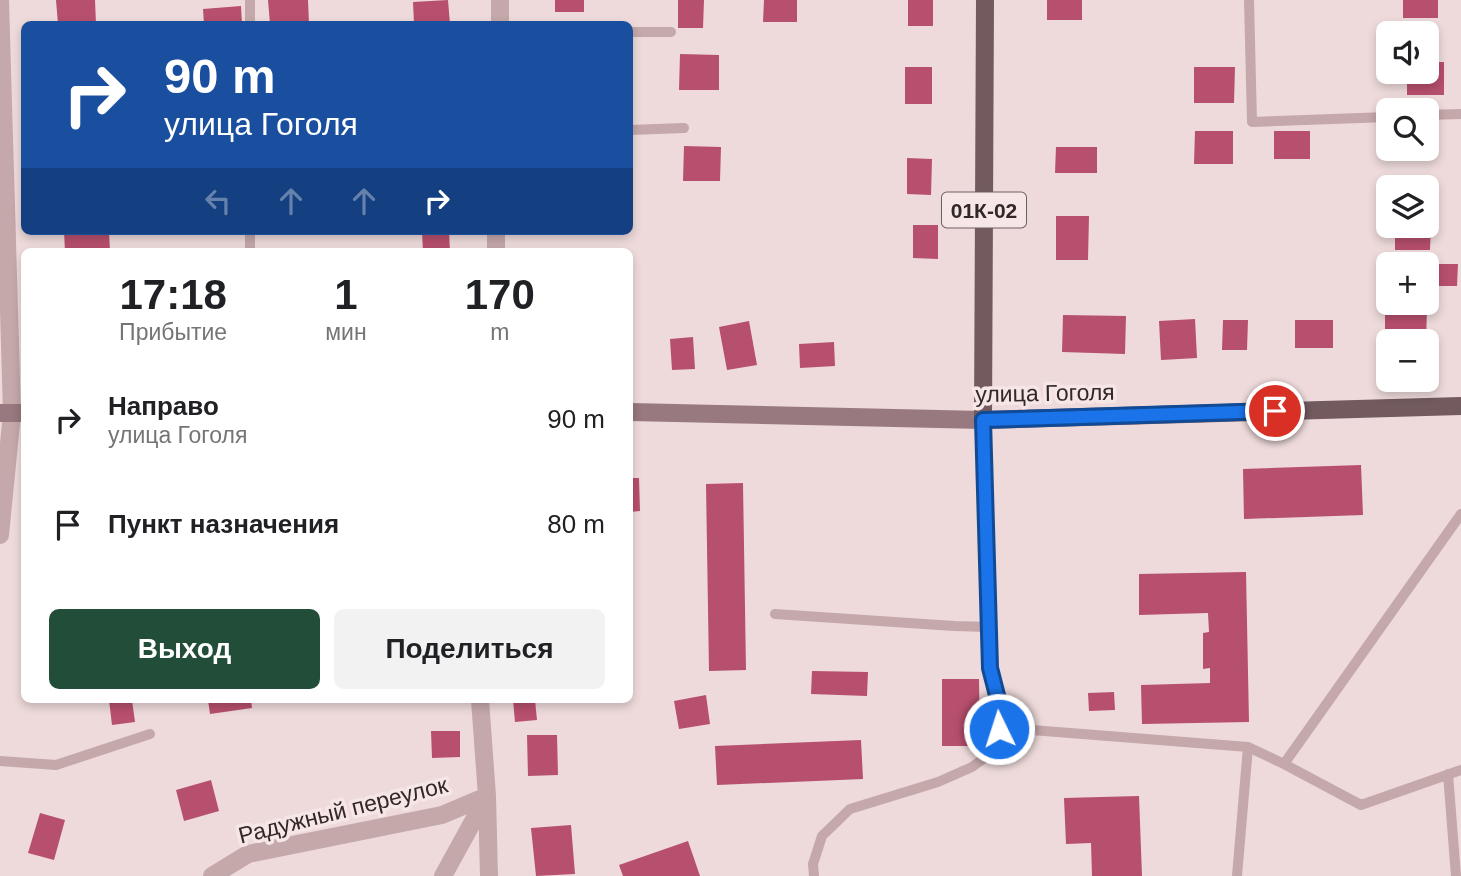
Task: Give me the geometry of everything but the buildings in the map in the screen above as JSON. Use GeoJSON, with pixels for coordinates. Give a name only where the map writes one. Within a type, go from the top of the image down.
{"type":"FeatureCollection","features":[{"type":"Feature","properties":{"kind":"main road","name":"01К-02"},"geometry":{"type":"LineString","coordinates":[[983,420],[985,0]]}},
{"type":"Feature","properties":{"kind":"main road","name":"улица Гоголя"},"geometry":{"type":"LineString","coordinates":[[633,412],[983,420],[1461,406]]}},
{"type":"Feature","properties":{"kind":"street"},"geometry":{"type":"LineString","coordinates":[[0,0],[12,413],[0,535]]}},
{"type":"Feature","properties":{"kind":"street"},"geometry":{"type":"LineString","coordinates":[[500,0],[500,21]]}},
{"type":"Feature","properties":{"kind":"street"},"geometry":{"type":"LineString","coordinates":[[480,703],[489,876]]}},
{"type":"Feature","properties":{"kind":"street"},"geometry":{"type":"LineString","coordinates":[[443,876],[487,796]]}},
{"type":"Feature","properties":{"kind":"street","name":"Радужный переулок"},"geometry":{"type":"LineString","coordinates":[[212,876],[248,854],[442,815],[487,796]]}},
{"type":"Feature","properties":{"kind":"lane"},"geometry":{"type":"LineString","coordinates":[[250,0],[250,21]]}},
{"type":"Feature","properties":{"kind":"lane"},"geometry":{"type":"LineString","coordinates":[[1249,0],[1252,122],[1376,117]]}},
{"type":"Feature","properties":{"kind":"lane"},"geometry":{"type":"LineString","coordinates":[[633,32],[671,33]]}},
{"type":"Feature","properties":{"kind":"lane"},"geometry":{"type":"LineString","coordinates":[[1439,115],[1461,114]]}},
{"type":"Feature","properties":{"kind":"lane"},"geometry":{"type":"LineString","coordinates":[[633,130],[684,128]]}},
{"type":"Feature","properties":{"kind":"lane"},"geometry":{"type":"LineString","coordinates":[[814,876],[813,864],[822,836],[850,809],[938,782],[972,767],[998,748],[1001,711],[990,668],[983,420]]}},
{"type":"Feature","properties":{"kind":"lane"},"geometry":{"type":"LineString","coordinates":[[1284,764],[1461,514]]}},
{"type":"Feature","properties":{"kind":"lane"},"geometry":{"type":"LineString","coordinates":[[775,614],[989,627]]}},
{"type":"Feature","properties":{"kind":"lane"},"geometry":{"type":"LineString","coordinates":[[1001,711],[1019,729],[1248,747],[1361,805],[1461,770]]}},
{"type":"Feature","properties":{"kind":"lane"},"geometry":{"type":"LineString","coordinates":[[0,761],[57,765],[150,734]]}},
{"type":"Feature","properties":{"kind":"lane"},"geometry":{"type":"LineString","coordinates":[[1237,876],[1248,747]]}},
{"type":"Feature","properties":{"kind":"lane"},"geometry":{"type":"LineString","coordinates":[[1448,774],[1456,876]]}},
{"type":"Feature","properties":{"kind":"route"},"geometry":{"type":"LineString","coordinates":[[999,729],[1001,711],[990,668],[983,420],[1275,411]]}}]}
